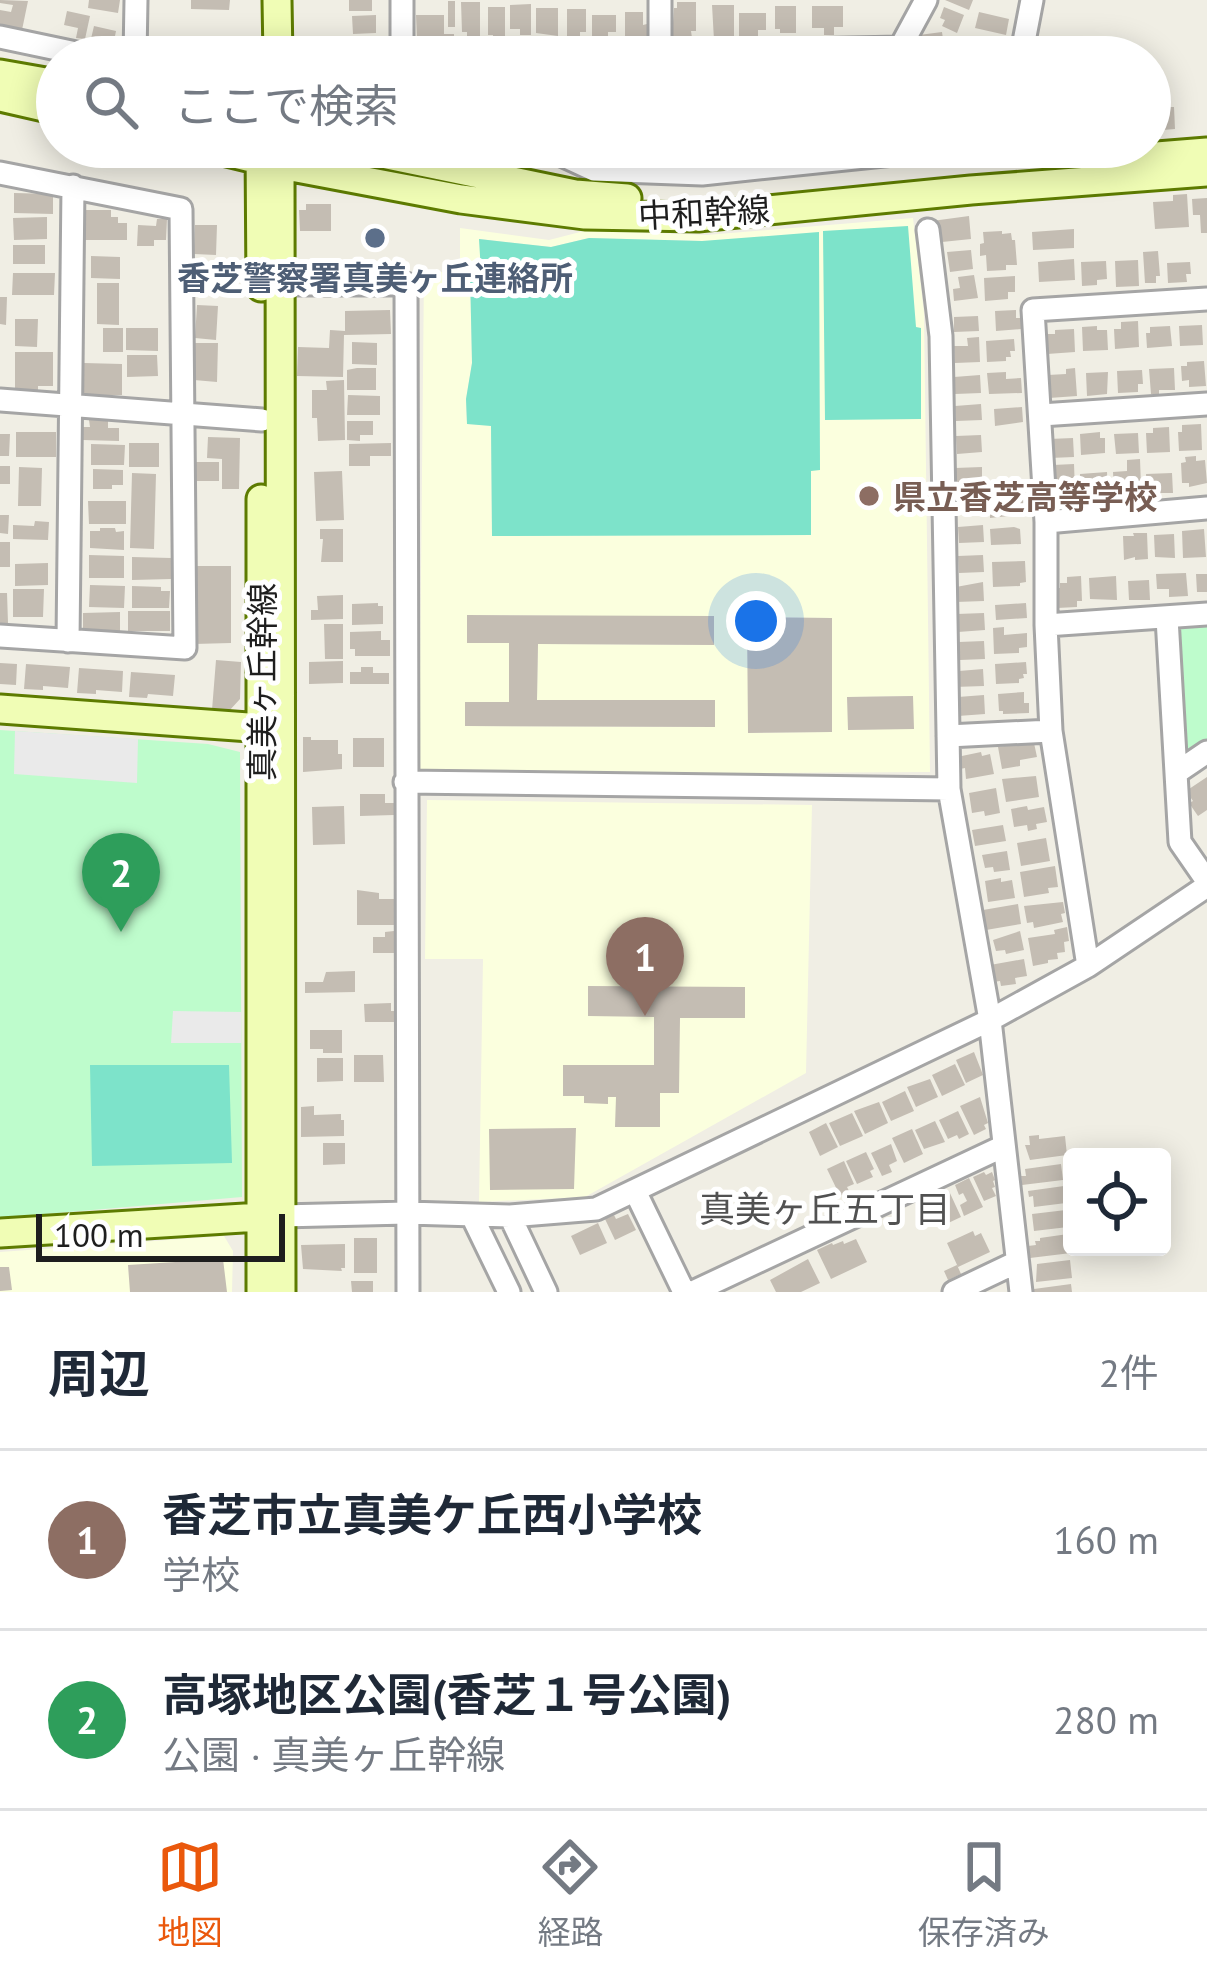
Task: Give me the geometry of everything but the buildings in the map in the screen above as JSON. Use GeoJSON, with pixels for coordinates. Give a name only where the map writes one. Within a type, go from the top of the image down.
{"type":"FeatureCollection","features":[{"type":"Feature","properties":{"kind":"street"},"geometry":{"type":"LineString","coordinates":[[135,36],[136,0]]}},
{"type":"Feature","properties":{"kind":"street"},"geometry":{"type":"LineString","coordinates":[[260,0],[260,36]]}},
{"type":"Feature","properties":{"kind":"street"},"geometry":{"type":"LineString","coordinates":[[278,0],[278,36]]}},
{"type":"Feature","properties":{"kind":"street"},"geometry":{"type":"LineString","coordinates":[[402,0],[402,36]]}},
{"type":"Feature","properties":{"kind":"street"},"geometry":{"type":"LineString","coordinates":[[660,0],[660,36]]}},
{"type":"Feature","properties":{"kind":"street"},"geometry":{"type":"LineString","coordinates":[[908,36],[926,0]]}},
{"type":"Feature","properties":{"kind":"street"},"geometry":{"type":"LineString","coordinates":[[1025,36],[1032,0]]}},
{"type":"Feature","properties":{"kind":"street"},"geometry":{"type":"LineString","coordinates":[[0,37],[36,45]]}},
{"type":"Feature","properties":{"kind":"street"},"geometry":{"type":"LineString","coordinates":[[0,74],[36,80]]}},
{"type":"Feature","properties":{"kind":"street"},"geometry":{"type":"LineString","coordinates":[[0,97],[36,105]]}},
{"type":"Feature","properties":{"kind":"street","name":"中和幹線"},"geometry":{"type":"LineString","coordinates":[[1171,155],[1207,152]]}},
{"type":"Feature","properties":{"kind":"street","name":"真美ヶ丘幹線"},"geometry":{"type":"LineString","coordinates":[[270,168],[262,420],[271,729]]}},
{"type":"Feature","properties":{"kind":"street","name":"真美ヶ丘幹線"},"geometry":{"type":"LineString","coordinates":[[271,168],[279,284],[271,729],[271,1217]]}},
{"type":"Feature","properties":{"kind":"street","name":"中和幹線"},"geometry":{"type":"LineString","coordinates":[[326,168],[460,199],[585,215],[698,218],[1207,172]]}},
{"type":"Feature","properties":{"kind":"street","name":"中和幹線"},"geometry":{"type":"LineString","coordinates":[[450,168],[604,198],[694,200],[1036,168]]}},
{"type":"Feature","properties":{"kind":"street"},"geometry":{"type":"LineString","coordinates":[[590,168],[702,174],[760,168]]}},
{"type":"Feature","properties":{"kind":"street"},"geometry":{"type":"LineString","coordinates":[[0,173],[181,209],[185,648],[0,636]]}},
{"type":"Feature","properties":{"kind":"street"},"geometry":{"type":"LineString","coordinates":[[68,640],[73,186]]}},
{"type":"Feature","properties":{"kind":"street"},"geometry":{"type":"LineString","coordinates":[[928,230],[941,335],[949,789],[990,1020],[1021,1292]]}},
{"type":"Feature","properties":{"kind":"street"},"geometry":{"type":"LineString","coordinates":[[279,284],[406,284],[408,1292]]}},
{"type":"Feature","properties":{"kind":"street"},"geometry":{"type":"LineString","coordinates":[[1088,966],[1051,731],[1034,310],[1207,299]]}},
{"type":"Feature","properties":{"kind":"street"},"geometry":{"type":"LineString","coordinates":[[0,400],[262,420]]}},
{"type":"Feature","properties":{"kind":"street"},"geometry":{"type":"LineString","coordinates":[[1041,416],[1207,404]]}},
{"type":"Feature","properties":{"kind":"street"},"geometry":{"type":"LineString","coordinates":[[1046,522],[1207,508]]}},
{"type":"Feature","properties":{"kind":"street"},"geometry":{"type":"LineString","coordinates":[[1046,625],[1207,614]]}},
{"type":"Feature","properties":{"kind":"street"},"geometry":{"type":"LineString","coordinates":[[0,1233],[271,1217],[509,1216],[596,1209],[990,1020],[1088,966],[1207,883],[1180,842],[1167,618]]}},
{"type":"Feature","properties":{"kind":"street"},"geometry":{"type":"LineString","coordinates":[[0,709],[271,729]]}},
{"type":"Feature","properties":{"kind":"street"},"geometry":{"type":"LineString","coordinates":[[948,736],[1051,731]]}},
{"type":"Feature","properties":{"kind":"street"},"geometry":{"type":"LineString","coordinates":[[1176,773],[1207,752]]}},
{"type":"Feature","properties":{"kind":"street"},"geometry":{"type":"LineString","coordinates":[[405,782],[949,789]]}},
{"type":"Feature","properties":{"kind":"street"},"geometry":{"type":"LineString","coordinates":[[693,1292],[1004,1146]]}},
{"type":"Feature","properties":{"kind":"street"},"geometry":{"type":"LineString","coordinates":[[635,1191],[684,1292]]}},
{"type":"Feature","properties":{"kind":"street"},"geometry":{"type":"LineString","coordinates":[[472,1216],[509,1292]]}},
{"type":"Feature","properties":{"kind":"street"},"geometry":{"type":"LineString","coordinates":[[509,1216],[546,1292]]}},
{"type":"Feature","properties":{"kind":"street"},"geometry":{"type":"LineString","coordinates":[[261,1292],[271,1217]]}},
{"type":"Feature","properties":{"kind":"street"},"geometry":{"type":"LineString","coordinates":[[271,1217],[281,1292]]}},
{"type":"Feature","properties":{"kind":"street"},"geometry":{"type":"LineString","coordinates":[[954,1292],[1017,1262]]}},
{"type":"Feature","properties":{"kind":"shaded area","name":"県立香芝高等学校"},"geometry":{"type":"Polygon","coordinates":[[[913,218],[924,313],[930,772],[419,775],[424,272],[460,272],[460,228],[549,240],[588,230],[707,235],[913,218]],[[589,238],[551,247],[480,239],[481,273],[470,273],[472,363],[467,424],[491,425],[492,536],[810,534],[811,470],[819,470],[702,241],[589,238]],[[468,615],[468,643],[509,643],[509,702],[465,703],[465,726],[714,727],[714,700],[537,700],[538,644],[713,645],[714,617],[468,615]],[[747,617],[749,733],[832,732],[832,618],[747,617]],[[912,696],[848,697],[848,730],[913,728],[912,696]]]}},
{"type":"Feature","properties":{"kind":"shaded area"},"geometry":{"type":"Polygon","coordinates":[[[15,731],[138,739],[137,783],[14,774],[15,731]]]}},
{"type":"Feature","properties":{"kind":"shaded area"},"geometry":{"type":"Polygon","coordinates":[[[427,800],[812,805],[806,1073],[585,1197],[479,1202],[483,959],[425,959],[427,800]]]}},
{"type":"Feature","properties":{"kind":"shaded area"},"geometry":{"type":"Polygon","coordinates":[[[173,1011],[241,1012],[241,1043],[171,1043],[173,1011]]]}},
{"type":"Feature","properties":{"kind":"shaded area"},"geometry":{"type":"Polygon","coordinates":[[[224,1236],[233,1251],[232,1292],[0,1292],[0,1252],[224,1236]]]}},
{"type":"Feature","properties":{"kind":"green space"},"geometry":{"type":"Polygon","coordinates":[[[908,226],[916,327],[921,328],[921,419],[825,420],[823,231],[908,226]]]}},
{"type":"Feature","properties":{"kind":"green space"},"geometry":{"type":"Polygon","coordinates":[[[819,232],[820,470],[811,471],[811,535],[492,536],[491,426],[467,424],[472,363],[470,272],[481,272],[479,239],[551,247],[589,238],[702,241],[819,232]]]}},
{"type":"Feature","properties":{"kind":"green space"},"geometry":{"type":"Polygon","coordinates":[[[1207,624],[1207,740],[1183,756],[1179,626],[1207,624]]]}},
{"type":"Feature","properties":{"kind":"green space"},"geometry":{"type":"Polygon","coordinates":[[[0,730],[208,744],[240,752],[242,1197],[0,1218],[0,730]]]}},
{"type":"Feature","properties":{"kind":"green space"},"geometry":{"type":"Polygon","coordinates":[[[90,1065],[229,1065],[232,1163],[92,1166],[90,1065]]]}},
{"type":"Feature","properties":{"kind":"place","name":"香芝警察署真美ヶ丘連絡所"},"geometry":{"type":"Point","coordinates":[375,238]}},
{"type":"Feature","properties":{"kind":"place","name":"県立香芝高等学校"},"geometry":{"type":"Point","coordinates":[869,496]}},
{"type":"Feature","properties":{"kind":"place","name":"高塚地区公園(香芝１号公園)"},"geometry":{"type":"Point","coordinates":[121,932]}},
{"type":"Feature","properties":{"kind":"place","name":"香芝市立真美ケ丘西小学校"},"geometry":{"type":"Point","coordinates":[645,1016]}},
{"type":"Feature","properties":{"kind":"district","name":"真美ヶ丘五丁目"},"geometry":{"type":"Point","coordinates":[825,1208]}}]}
